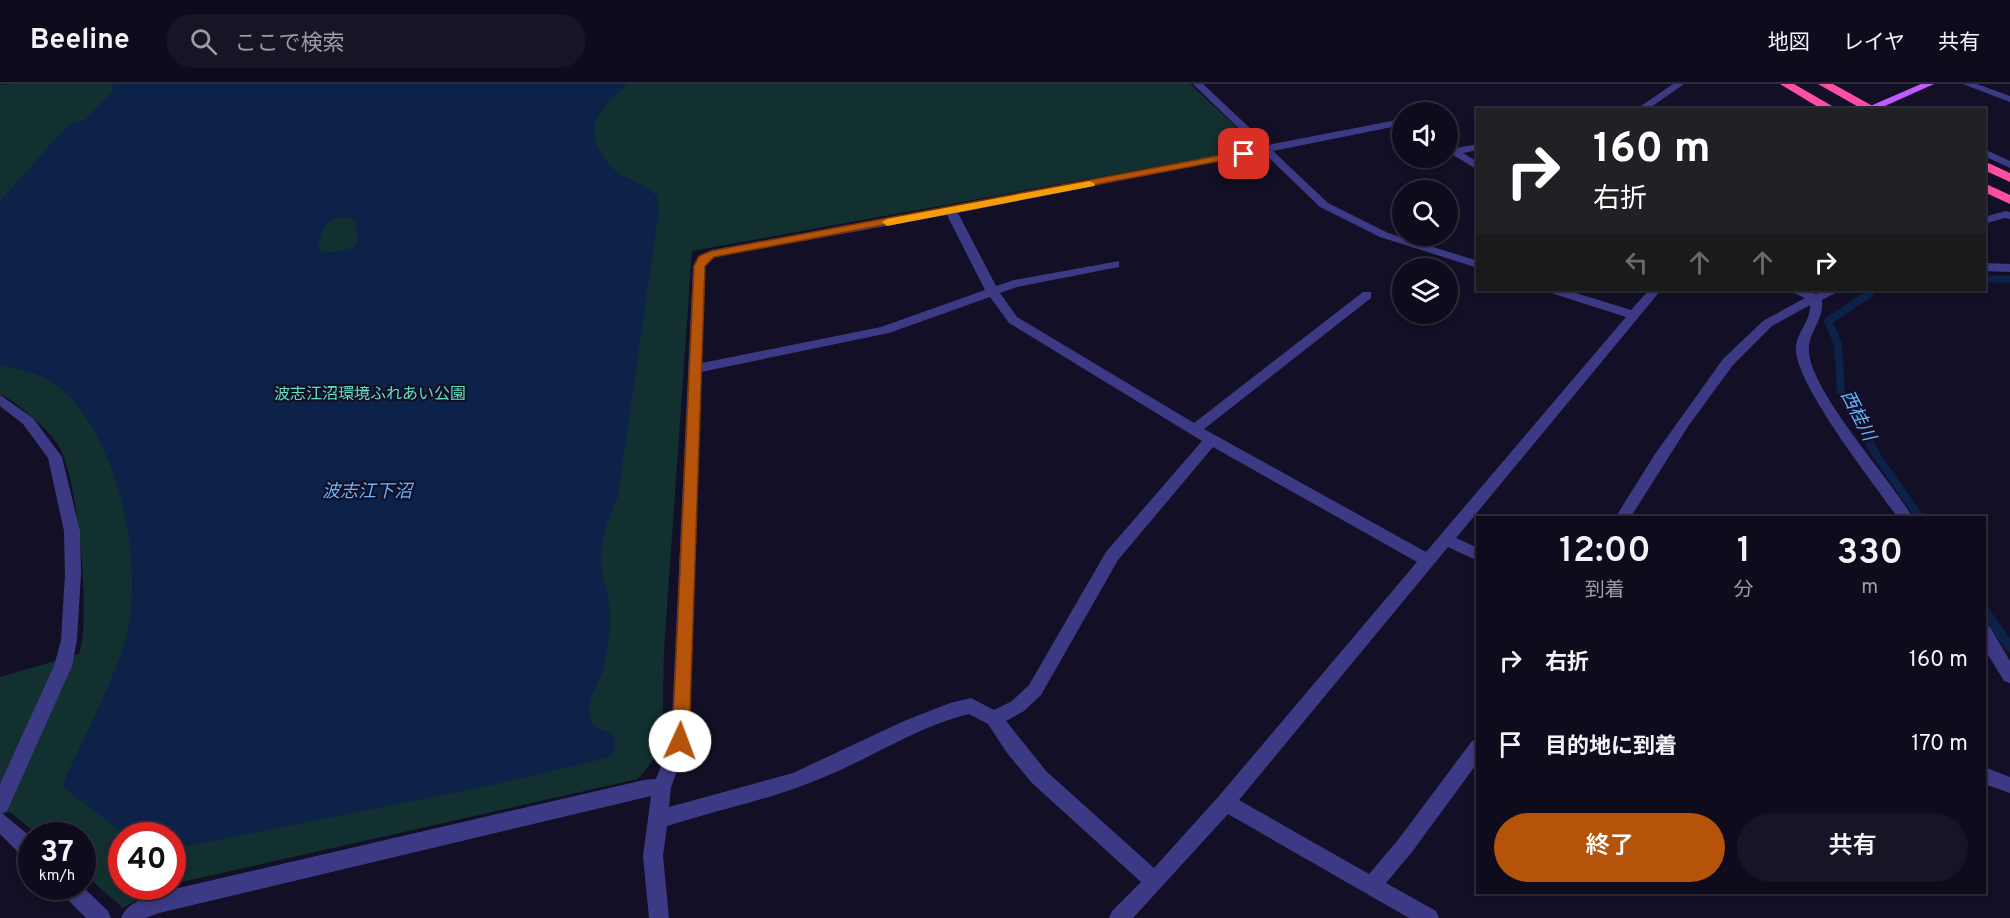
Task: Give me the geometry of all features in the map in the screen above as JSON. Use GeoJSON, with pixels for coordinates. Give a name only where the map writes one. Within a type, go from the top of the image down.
{"type":"FeatureCollection","features":[{"type":"Feature","properties":{"kind":"highway"},"geometry":{"type":"LineString","coordinates":[[1786,84],[1829,108]]}},
{"type":"Feature","properties":{"kind":"highway"},"geometry":{"type":"LineString","coordinates":[[1824,84],[1868,108]]}},
{"type":"Feature","properties":{"kind":"highway"},"geometry":{"type":"LineString","coordinates":[[1986,166],[2010,178]]}},
{"type":"Feature","properties":{"kind":"highway"},"geometry":{"type":"LineString","coordinates":[[1986,188],[2010,200]]}},
{"type":"Feature","properties":{"kind":"main road"},"geometry":{"type":"LineString","coordinates":[[1872,108],[1929,84]]}},
{"type":"Feature","properties":{"kind":"street"},"geometry":{"type":"LineString","coordinates":[[1198,84],[1324,205],[1384,235],[1476,264]]}},
{"type":"Feature","properties":{"kind":"street"},"geometry":{"type":"LineString","coordinates":[[1643,108],[1678,84]]}},
{"type":"Feature","properties":{"kind":"street"},"geometry":{"type":"LineString","coordinates":[[1968,84],[2010,99]]}},
{"type":"Feature","properties":{"kind":"street"},"geometry":{"type":"LineString","coordinates":[[659,918],[653,856],[662,787],[680,741],[699,266],[703,259],[711,254],[951,211],[1392,124]]}},
{"type":"Feature","properties":{"kind":"street"},"geometry":{"type":"LineString","coordinates":[[1458,149],[1476,147]]}},
{"type":"Feature","properties":{"kind":"street"},"geometry":{"type":"LineString","coordinates":[[1986,153],[2010,165]]}},
{"type":"Feature","properties":{"kind":"street"},"geometry":{"type":"LineString","coordinates":[[1458,154],[1476,166]]}},
{"type":"Feature","properties":{"kind":"street"},"geometry":{"type":"LineString","coordinates":[[951,211],[992,291],[1013,320],[1211,440],[1428,561]]}},
{"type":"Feature","properties":{"kind":"street"},"geometry":{"type":"LineString","coordinates":[[1986,220],[2008,215]]}},
{"type":"Feature","properties":{"kind":"street"},"geometry":{"type":"LineString","coordinates":[[695,369],[884,330],[1014,284],[1115,264]]}},
{"type":"Feature","properties":{"kind":"street"},"geometry":{"type":"LineString","coordinates":[[1986,267],[2010,268]]}},
{"type":"Feature","properties":{"kind":"street"},"geometry":{"type":"LineString","coordinates":[[1558,291],[1634,315]]}},
{"type":"Feature","properties":{"kind":"street"},"geometry":{"type":"LineString","coordinates":[[1119,918],[1155,882],[1226,802],[1654,291]]}},
{"type":"Feature","properties":{"kind":"street"},"geometry":{"type":"LineString","coordinates":[[1796,291],[1816,298]]}},
{"type":"Feature","properties":{"kind":"street"},"geometry":{"type":"LineString","coordinates":[[1623,516],[1644,480],[1739,348],[1761,328],[1833,291]]}},
{"type":"Feature","properties":{"kind":"street"},"geometry":{"type":"LineString","coordinates":[[1194,430],[1367,296]]}},
{"type":"Feature","properties":{"kind":"street"},"geometry":{"type":"LineString","coordinates":[[1816,298],[1817,312],[1802,347],[1805,367],[1819,395],[1905,516]]}},
{"type":"Feature","properties":{"kind":"street"},"geometry":{"type":"LineString","coordinates":[[0,399],[28,421],[55,457],[72,531],[73,574],[69,640],[63,666],[0,805]]}},
{"type":"Feature","properties":{"kind":"street"},"geometry":{"type":"LineString","coordinates":[[994,718],[1018,706],[1035,690],[1112,556],[1211,440]]}},
{"type":"Feature","properties":{"kind":"street"},"geometry":{"type":"LineString","coordinates":[[1447,540],[1476,554]]}},
{"type":"Feature","properties":{"kind":"street"},"geometry":{"type":"LineString","coordinates":[[1986,635],[2010,676]]}},
{"type":"Feature","properties":{"kind":"street"},"geometry":{"type":"LineString","coordinates":[[659,819],[764,792],[814,774],[931,718],[971,706],[994,718],[1013,747],[1039,777],[1155,882]]}},
{"type":"Feature","properties":{"kind":"street"},"geometry":{"type":"LineString","coordinates":[[1372,887],[1476,750]]}},
{"type":"Feature","properties":{"kind":"street"},"geometry":{"type":"LineString","coordinates":[[1986,775],[2010,786]]}},
{"type":"Feature","properties":{"kind":"street"},"geometry":{"type":"LineString","coordinates":[[131,918],[139,910],[157,903],[644,788],[662,787]]}},
{"type":"Feature","properties":{"kind":"street"},"geometry":{"type":"LineString","coordinates":[[1226,802],[1249,818],[1429,918]]}},
{"type":"Feature","properties":{"kind":"street"},"geometry":{"type":"LineString","coordinates":[[0,822],[18,839]]}},
{"type":"Feature","properties":{"kind":"street"},"geometry":{"type":"LineString","coordinates":[[82,900],[101,918]]}},
{"type":"Feature","properties":{"kind":"green space","name":"波志江下沼"},"geometry":{"type":"Polygon","coordinates":[[[1190,84],[1255,144],[1253,149],[692,251],[664,651],[662,749],[638,779],[186,881],[186,822],[108,822],[108,895],[96,884],[96,822],[22,822],[10,812],[0,815],[0,677],[79,654],[84,611],[77,516],[65,462],[58,445],[47,431],[0,394],[0,85],[1190,84]]]}},
{"type":"Feature","properties":{"kind":"green space","name":"波志江下沼"},"geometry":{"type":"Polygon","coordinates":[[[114,900],[137,900],[123,908],[114,900]]]}},
{"type":"Feature","properties":{"kind":"water","name":"波志江下沼"},"geometry":{"type":"Polygon","coordinates":[[[113,84],[628,84],[600,113],[594,130],[595,139],[599,150],[614,170],[648,188],[657,196],[659,210],[618,496],[607,523],[601,552],[610,609],[610,632],[603,670],[591,700],[590,716],[593,726],[614,735],[615,748],[607,758],[492,785],[186,846],[186,822],[109,822],[63,787],[69,769],[111,679],[125,641],[131,611],[132,578],[129,542],[112,470],[98,437],[80,409],[59,387],[39,375],[0,365],[0,201],[69,124],[84,121],[112,92],[113,84]],[[337,218],[325,227],[318,249],[329,252],[342,251],[357,244],[355,220],[337,218]]]}},
{"type":"Feature","properties":{"kind":"waterway","name":"西桂川"},"geometry":{"type":"LineString","coordinates":[[1986,279],[2010,279]]}},
{"type":"Feature","properties":{"kind":"waterway","name":"西桂川"},"geometry":{"type":"LineString","coordinates":[[1866,295],[1872,291]]}},
{"type":"Feature","properties":{"kind":"waterway","name":"西桂川"},"geometry":{"type":"LineString","coordinates":[[1869,294],[1828,321],[1838,344],[1841,392],[1877,456],[1919,516]]}},
{"type":"Feature","properties":{"kind":"waterway","name":"西桂川"},"geometry":{"type":"LineString","coordinates":[[1986,613],[2010,647]]}},
{"type":"Feature","properties":{"kind":"slow traffic"},"geometry":{"type":"LineString","coordinates":[[887,222],[1090,184]]}},
{"type":"Feature","properties":{"kind":"route"},"geometry":{"type":"LineString","coordinates":[[680,741],[699,266],[703,259],[711,254],[951,211],[1244,154]]}},
{"type":"Feature","properties":{"kind":"park label","name":"波志江沼環境ふれあい公園"},"geometry":{"type":"Point","coordinates":[370,395]}}]}
